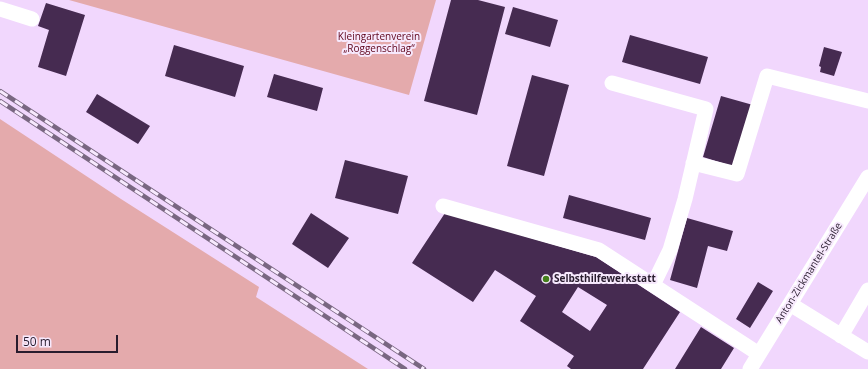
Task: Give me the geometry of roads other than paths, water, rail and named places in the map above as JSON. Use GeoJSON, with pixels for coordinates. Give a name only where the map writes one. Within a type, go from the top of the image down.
{"type":"FeatureCollection","features":[{"type":"Feature","properties":{"kind":"street"},"geometry":{"type":"LineString","coordinates":[[0,9],[32,19]]}},
{"type":"Feature","properties":{"kind":"street"},"geometry":{"type":"LineString","coordinates":[[693,163],[737,174],[767,76],[868,101]]}},
{"type":"Feature","properties":{"kind":"street"},"geometry":{"type":"LineString","coordinates":[[612,83],[706,109],[670,250],[653,285]]}},
{"type":"Feature","properties":{"kind":"street","name":"Anton-Zickmantel-Straße"},"geometry":{"type":"LineString","coordinates":[[750,369],[868,177]]}},
{"type":"Feature","properties":{"kind":"street"},"geometry":{"type":"LineString","coordinates":[[443,206],[599,250],[759,354]]}},
{"type":"Feature","properties":{"kind":"street"},"geometry":{"type":"LineString","coordinates":[[841,336],[868,290]]}},
{"type":"Feature","properties":{"kind":"street"},"geometry":{"type":"LineString","coordinates":[[790,304],[868,352]]}},
{"type":"Feature","properties":{"kind":"railway"},"geometry":{"type":"LineString","coordinates":[[0,91],[424,369]]}},
{"type":"Feature","properties":{"kind":"railway"},"geometry":{"type":"LineString","coordinates":[[0,101],[405,369]]}},
{"type":"Feature","properties":{"kind":"place","name":"Selbsthilfewerkstatt"},"geometry":{"type":"Point","coordinates":[546,279]}},
{"type":"Feature","properties":{"kind":"park label","name":"Kleingartenverein „Roggenschlag“"},"geometry":{"type":"Point","coordinates":[379,42]}}]}
